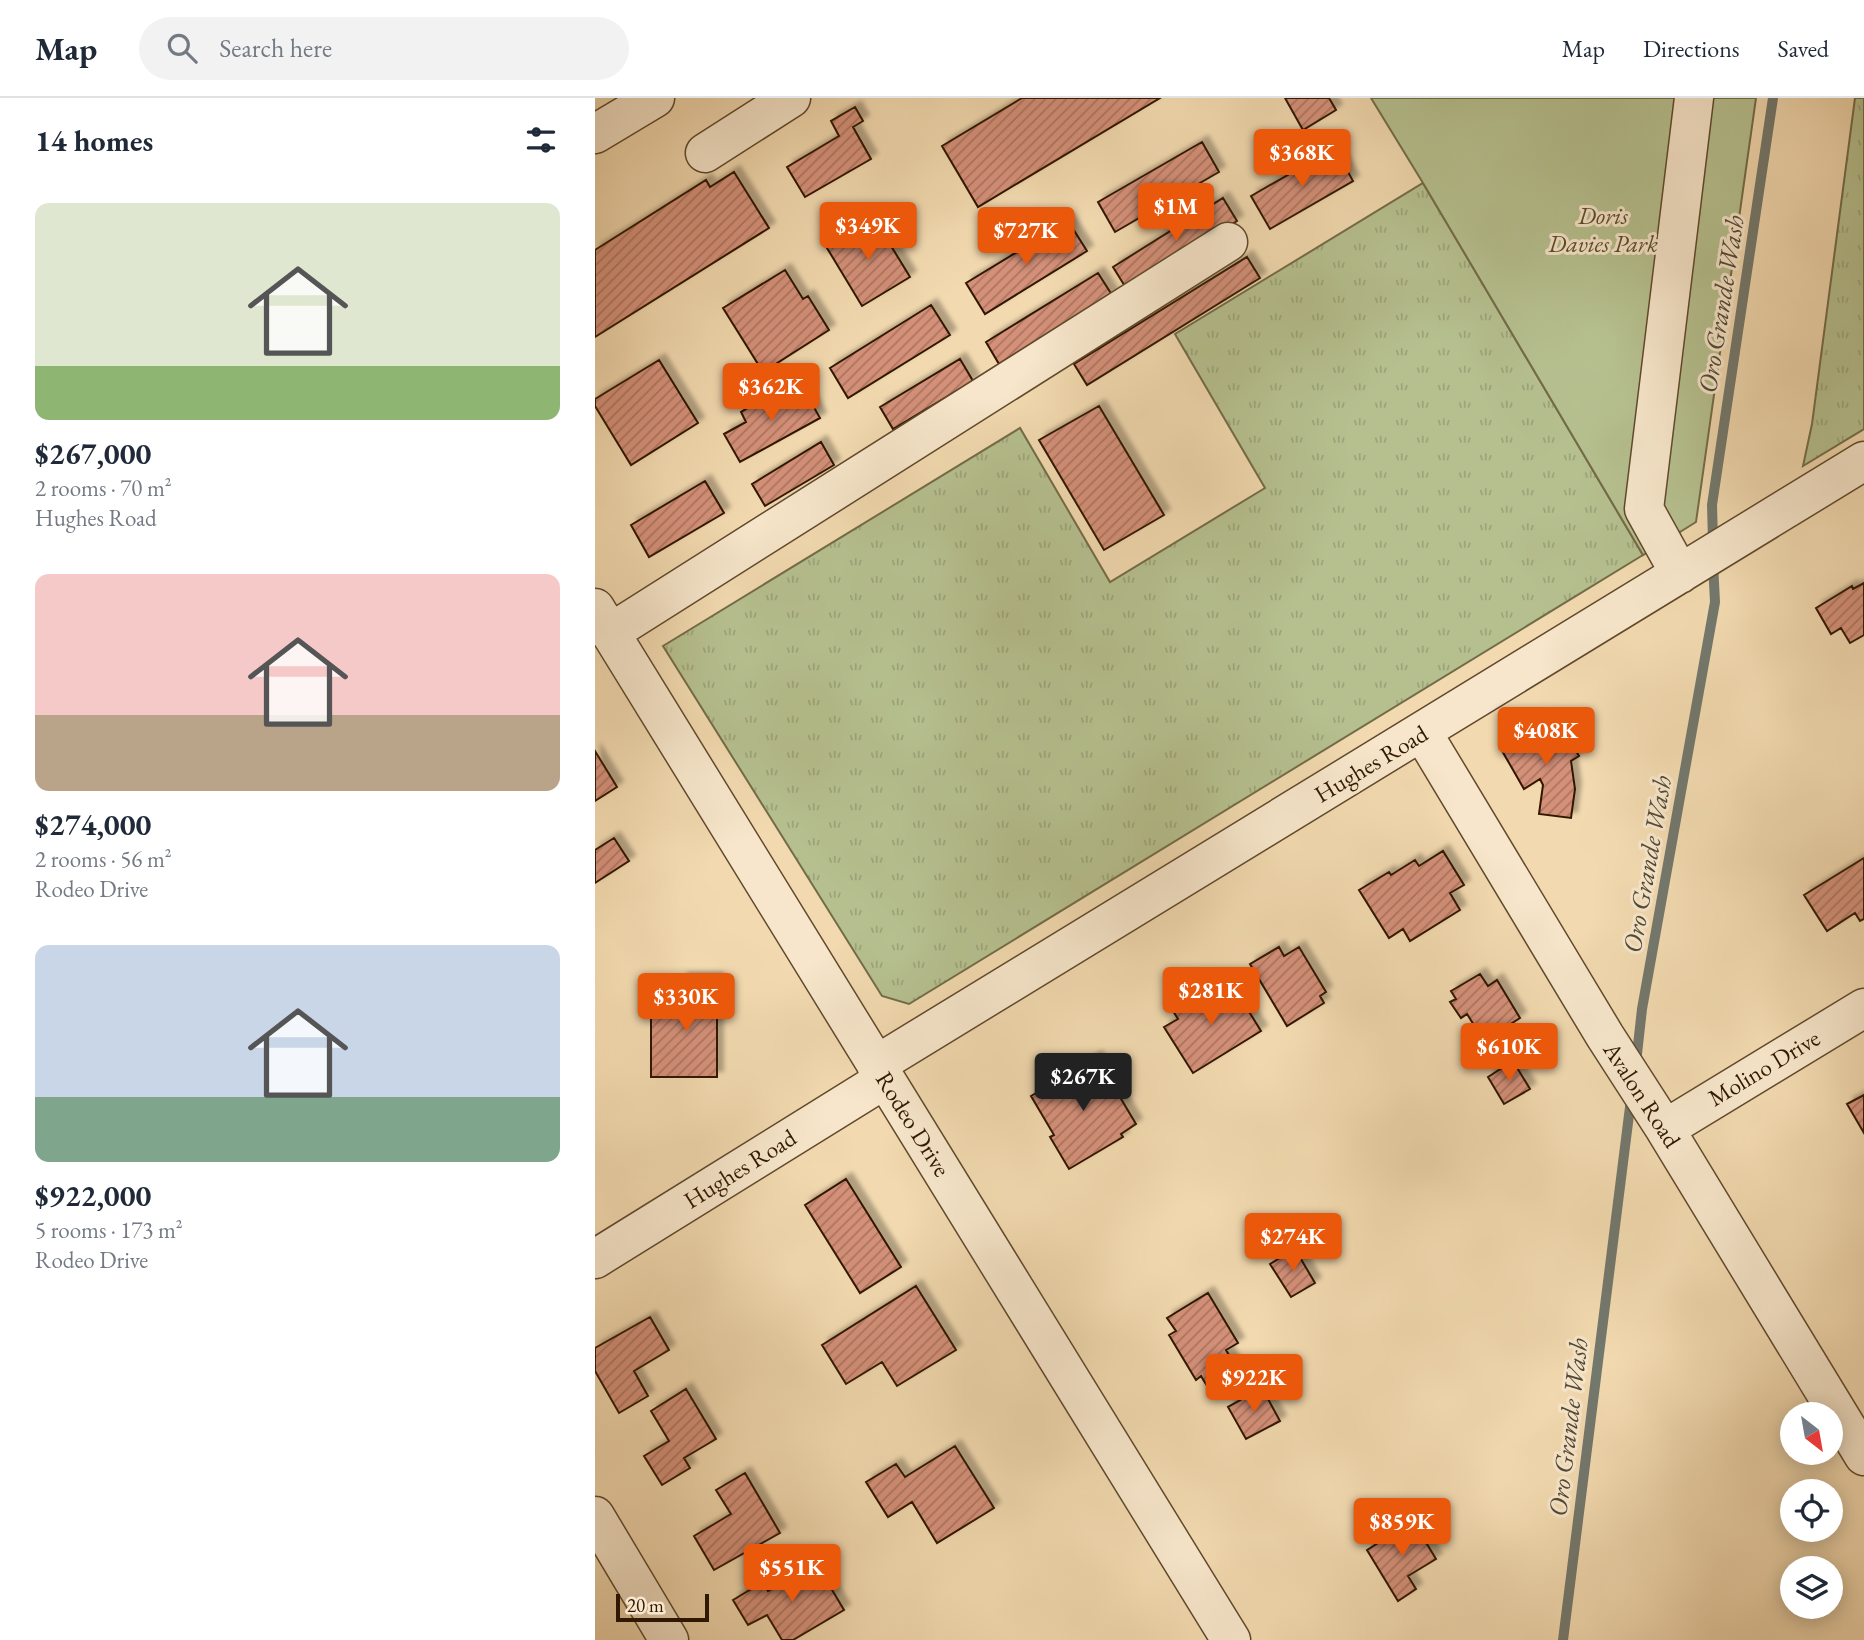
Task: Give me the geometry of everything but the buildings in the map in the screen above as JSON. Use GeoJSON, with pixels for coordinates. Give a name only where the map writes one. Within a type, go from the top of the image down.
{"type":"FeatureCollection","features":[{"type":"Feature","properties":{"kind":"street"},"geometry":{"type":"LineString","coordinates":[[595,134],[655,98]]}},
{"type":"Feature","properties":{"kind":"street"},"geometry":{"type":"LineString","coordinates":[[1680,574],[1644,509],[1694,98]]}},
{"type":"Feature","properties":{"kind":"street"},"geometry":{"type":"LineString","coordinates":[[705,153],[786,99]]}},
{"type":"Feature","properties":{"kind":"street"},"geometry":{"type":"LineString","coordinates":[[603,621],[1228,242]]}},
{"type":"Feature","properties":{"kind":"street","name":"Hughes Road"},"geometry":{"type":"LineString","coordinates":[[595,1259],[881,1072],[1422,732],[1864,461]]}},
{"type":"Feature","properties":{"kind":"street","name":"Rodeo Drive"},"geometry":{"type":"LineString","coordinates":[[603,621],[1231,1640]]}},
{"type":"Feature","properties":{"kind":"street","name":"Avalon Road"},"geometry":{"type":"LineString","coordinates":[[1422,732],[1597,1024],[1665,1129],[1864,1456]]}},
{"type":"Feature","properties":{"kind":"street","name":"Molino Drive"},"geometry":{"type":"LineString","coordinates":[[1665,1129],[1864,1008]]}},
{"type":"Feature","properties":{"kind":"street"},"geometry":{"type":"LineString","coordinates":[[595,1516],[669,1640]]}},
{"type":"Feature","properties":{"kind":"green space","name":"Doris Davies Park"},"geometry":{"type":"Polygon","coordinates":[[[1371,98],[1756,98],[1696,522],[1643,555],[1371,98]]]}},
{"type":"Feature","properties":{"kind":"green space"},"geometry":{"type":"Polygon","coordinates":[[[1855,98],[1864,98],[1864,429],[1803,466],[1812,424],[1855,98]]]}},
{"type":"Feature","properties":{"kind":"green space"},"geometry":{"type":"Polygon","coordinates":[[[1423,183],[1643,555],[909,1004],[882,996],[663,646],[1020,428],[1110,582],[1265,488],[1175,334],[1423,183]]]}},
{"type":"Feature","properties":{"kind":"waterway","name":"Oro Grande Wash"},"geometry":{"type":"LineString","coordinates":[[1713,541],[1712,505],[1773,98]]}},
{"type":"Feature","properties":{"kind":"waterway","name":"Oro Grande Wash"},"geometry":{"type":"LineString","coordinates":[[1636,1063],[1642,1009],[1715,602],[1713,563]]}},
{"type":"Feature","properties":{"kind":"waterway","name":"Oro Grande Wash"},"geometry":{"type":"LineString","coordinates":[[1563,1640],[1631,1099]]}}]}
